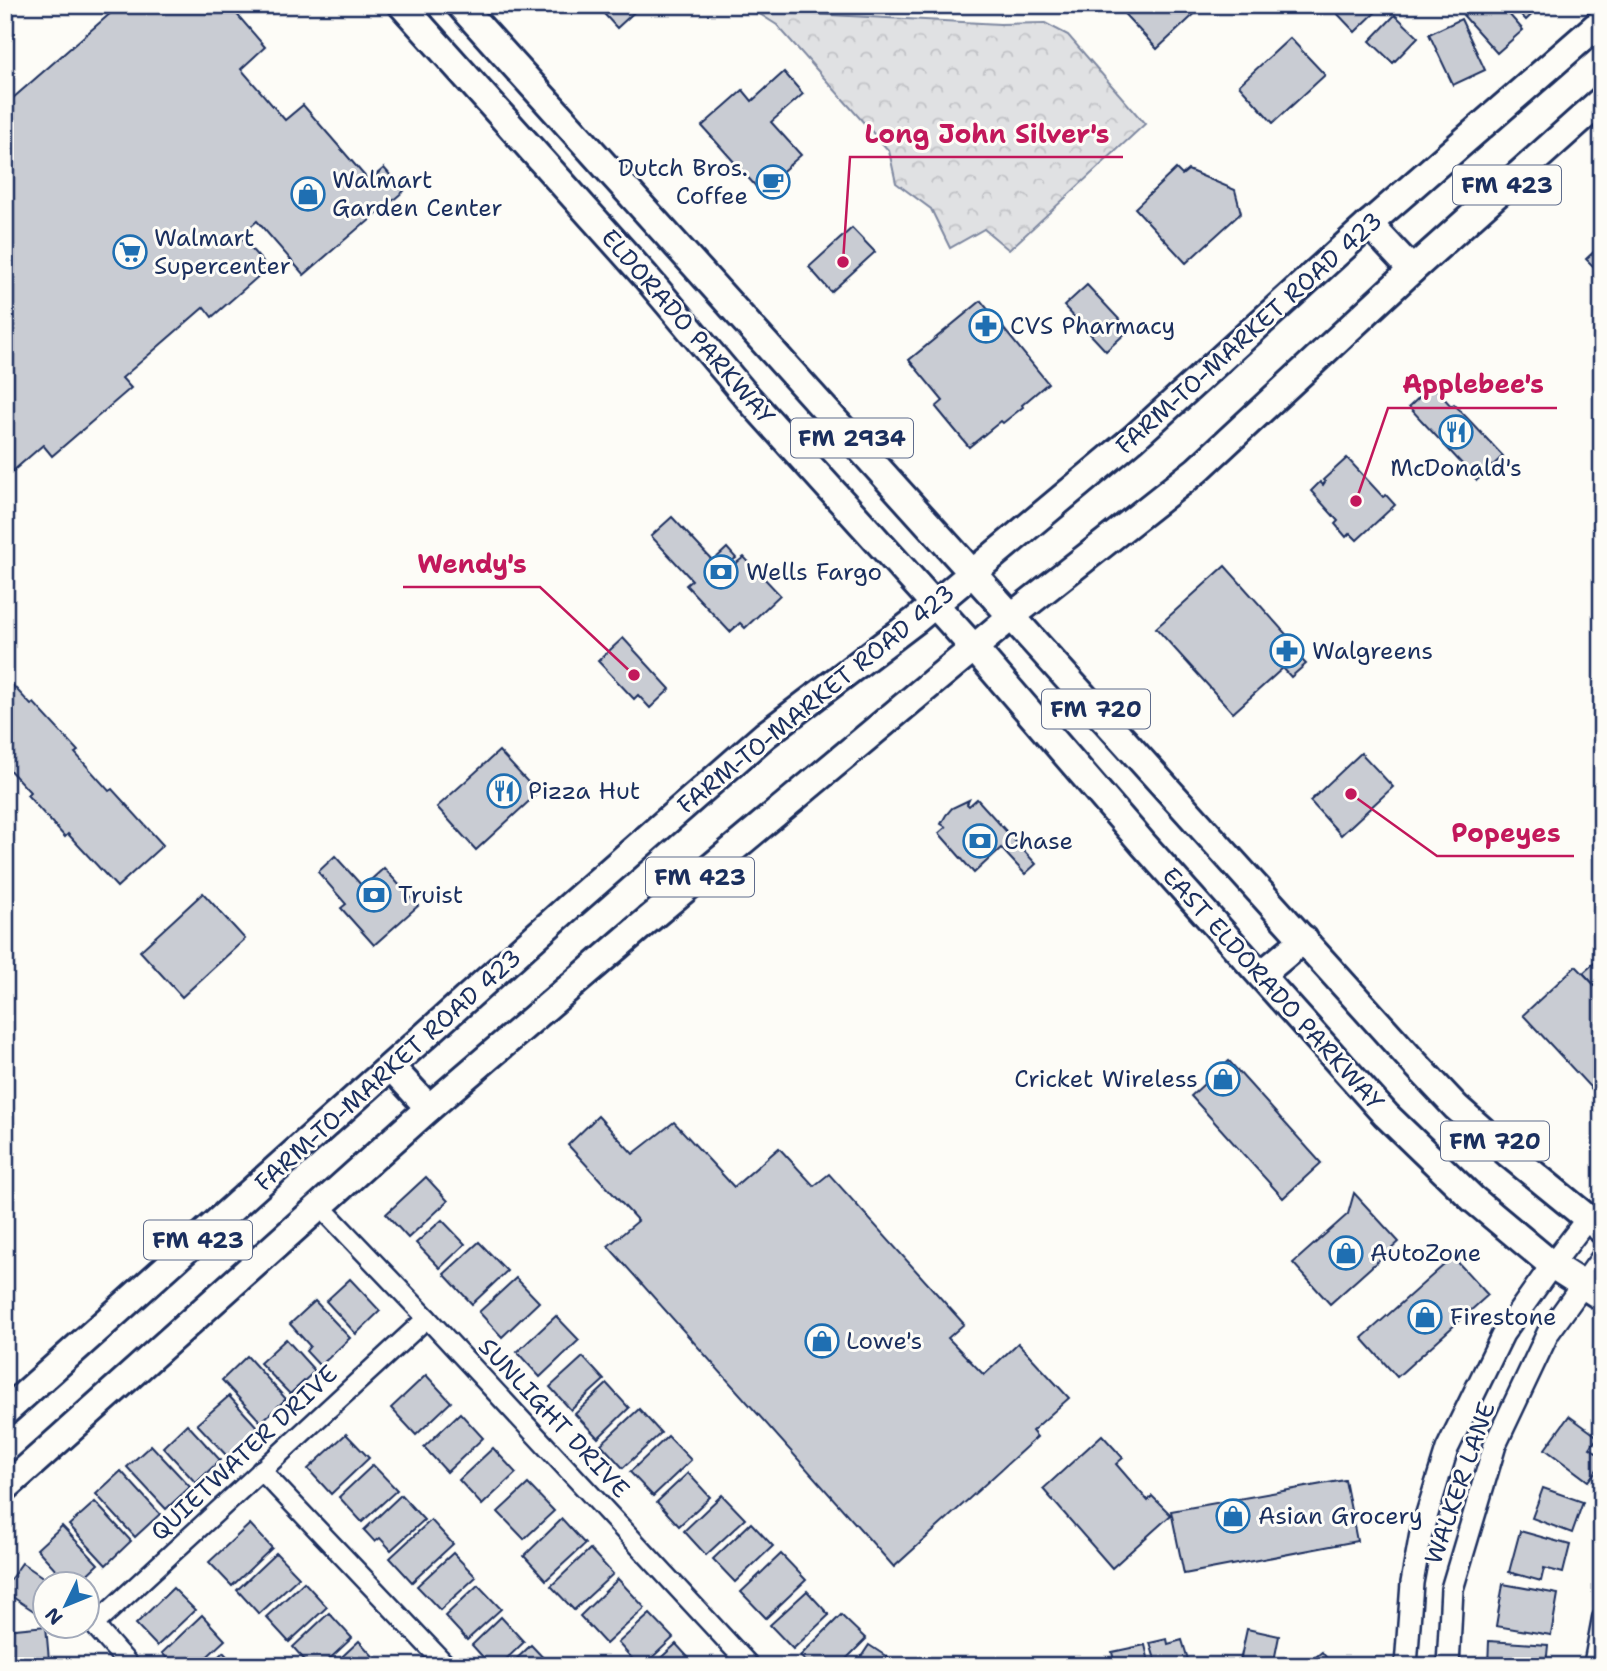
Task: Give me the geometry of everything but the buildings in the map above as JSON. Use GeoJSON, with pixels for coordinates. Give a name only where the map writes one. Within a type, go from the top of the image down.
{"type":"FeatureCollection","features":[{"type":"Feature","properties":{"kind":"main road","name":"ELDORADO PARKWAY"},"geometry":{"type":"LineString","coordinates":[[402,5],[646,278],[749,399],[974,648]]}},
{"type":"Feature","properties":{"kind":"main road","name":"ELDORADO PARKWAY"},"geometry":{"type":"LineString","coordinates":[[460,5],[1012,616]]}},
{"type":"Feature","properties":{"kind":"main road","name":"FARM-TO-MARKET ROAD 423"},"geometry":{"type":"LineString","coordinates":[[5,1412],[562,913],[765,735],[973,573],[1134,438],[1370,224],[1602,21]]}},
{"type":"Feature","properties":{"kind":"main road","name":"FM 423"},"geometry":{"type":"LineString","coordinates":[[5,1488],[429,1108],[648,920],[1012,616],[1197,470],[1412,270],[1602,100]]}},
{"type":"Feature","properties":{"kind":"main road"},"geometry":{"type":"LineString","coordinates":[[542,162],[575,132]]}},
{"type":"Feature","properties":{"kind":"main road"},"geometry":{"type":"LineString","coordinates":[[1370,224],[1412,270]]}},
{"type":"Feature","properties":{"kind":"main road","name":"FM 720"},"geometry":{"type":"LineString","coordinates":[[1012,616],[1456,1107],[1594,1225]]}},
{"type":"Feature","properties":{"kind":"main road","name":"EAST ELDORADO PARKWAY"},"geometry":{"type":"LineString","coordinates":[[974,648],[1144,845],[1386,1115],[1474,1199],[1552,1265],[1592,1292]]}},
{"type":"Feature","properties":{"kind":"main road"},"geometry":{"type":"LineString","coordinates":[[1261,975],[1304,939]]}},
{"type":"Feature","properties":{"kind":"main road"},"geometry":{"type":"LineString","coordinates":[[391,1067],[429,1108]]}},
{"type":"Feature","properties":{"kind":"street","name":"SUNLIGHT DRIVE"},"geometry":{"type":"LineString","coordinates":[[320,1206],[750,1666]]}},
{"type":"Feature","properties":{"kind":"street","name":"WALKER LANE"},"geometry":{"type":"LineString","coordinates":[[1406,1666],[1412,1583],[1421,1533],[1447,1449],[1503,1334],[1552,1265],[1594,1225]]}},
{"type":"Feature","properties":{"kind":"street","name":"WALKER LANE"},"geometry":{"type":"LineString","coordinates":[[1448,1666],[1451,1589],[1495,1445],[1548,1333],[1592,1292],[1602,1258]]}},
{"type":"Feature","properties":{"kind":"street","name":"QUIETWATER DRIVE"},"geometry":{"type":"LineString","coordinates":[[130,1666],[94,1625],[427,1318]]}},
{"type":"Feature","properties":{"kind":"street"},"geometry":{"type":"LineString","coordinates":[[261,1470],[447,1666]]}},
{"type":"Feature","properties":{"kind":"street"},"geometry":{"type":"LineString","coordinates":[[1592,1666],[1602,1618]]}},
{"type":"Feature","properties":{"kind":"green space"},"geometry":{"type":"Polygon","coordinates":[[[755,11],[1000,24],[1045,23],[1068,35],[1145,124],[1009,250],[984,229],[950,248],[931,209],[896,183],[889,151],[777,25],[755,11]]]}},
{"type":"Feature","properties":{"kind":"place","name":"Dutch Bros. Coffee"},"geometry":{"type":"Point","coordinates":[773,182]}},
{"type":"Feature","properties":{"kind":"place","name":"Walmart Garden Center"},"geometry":{"type":"Point","coordinates":[308,194]}},
{"type":"Feature","properties":{"kind":"place","name":"Walmart Supercenter"},"geometry":{"type":"Point","coordinates":[130,252]}},
{"type":"Feature","properties":{"kind":"place","name":"Long John Silver's"},"geometry":{"type":"Point","coordinates":[843,262]}},
{"type":"Feature","properties":{"kind":"place","name":"CVS Pharmacy"},"geometry":{"type":"Point","coordinates":[986,326]}},
{"type":"Feature","properties":{"kind":"place","name":"McDonald's"},"geometry":{"type":"Point","coordinates":[1456,432]}},
{"type":"Feature","properties":{"kind":"place","name":"Applebee's"},"geometry":{"type":"Point","coordinates":[1356,501]}},
{"type":"Feature","properties":{"kind":"place","name":"Wells Fargo"},"geometry":{"type":"Point","coordinates":[721,572]}},
{"type":"Feature","properties":{"kind":"place","name":"Walgreens"},"geometry":{"type":"Point","coordinates":[1287,651]}},
{"type":"Feature","properties":{"kind":"place","name":"Wendy's"},"geometry":{"type":"Point","coordinates":[634,675]}},
{"type":"Feature","properties":{"kind":"place","name":"Pizza Hut"},"geometry":{"type":"Point","coordinates":[504,791]}},
{"type":"Feature","properties":{"kind":"place","name":"Popeyes"},"geometry":{"type":"Point","coordinates":[1351,794]}},
{"type":"Feature","properties":{"kind":"place","name":"Chase"},"geometry":{"type":"Point","coordinates":[980,841]}},
{"type":"Feature","properties":{"kind":"place","name":"Truist"},"geometry":{"type":"Point","coordinates":[374,895]}},
{"type":"Feature","properties":{"kind":"place","name":"Cricket Wireless"},"geometry":{"type":"Point","coordinates":[1223,1079]}},
{"type":"Feature","properties":{"kind":"place","name":"AutoZone"},"geometry":{"type":"Point","coordinates":[1346,1253]}},
{"type":"Feature","properties":{"kind":"place","name":"Firestone"},"geometry":{"type":"Point","coordinates":[1425,1317]}},
{"type":"Feature","properties":{"kind":"place","name":"Lowe's"},"geometry":{"type":"Point","coordinates":[822,1341]}},
{"type":"Feature","properties":{"kind":"place","name":"Asian Grocery"},"geometry":{"type":"Point","coordinates":[1233,1516]}}]}
